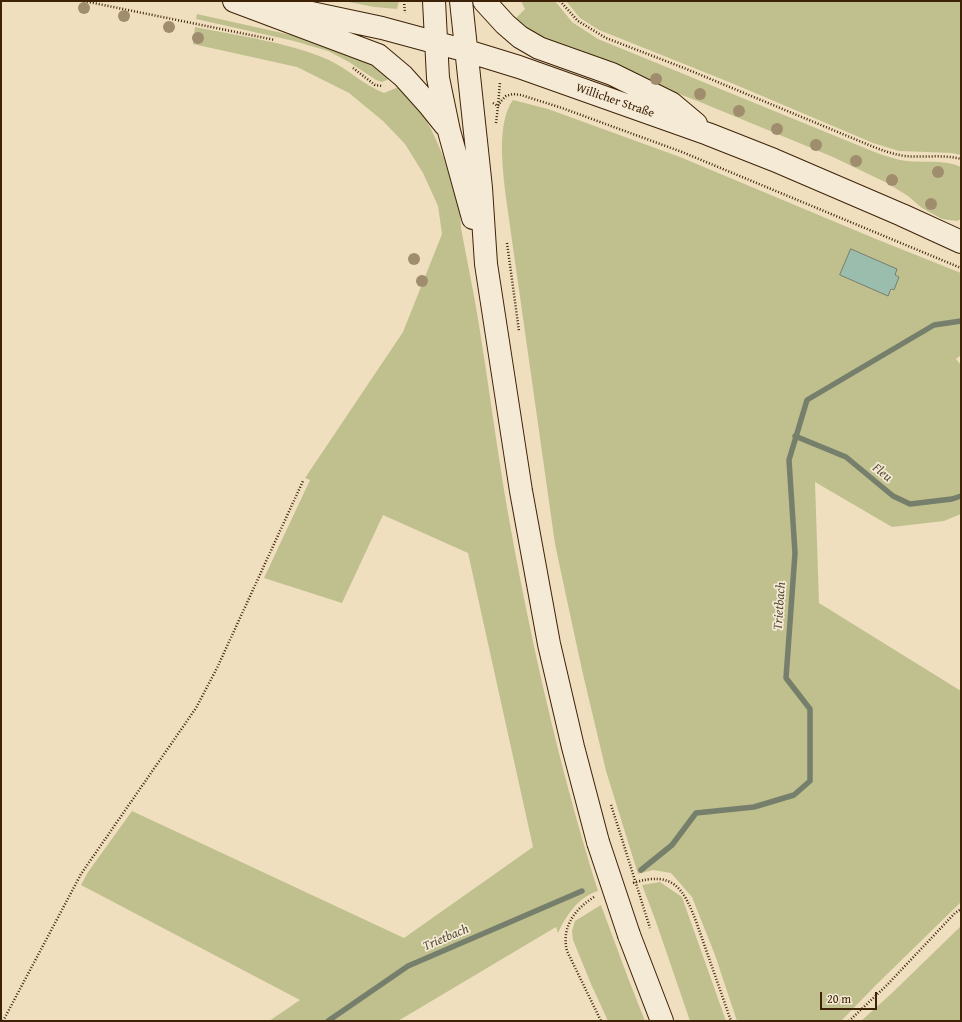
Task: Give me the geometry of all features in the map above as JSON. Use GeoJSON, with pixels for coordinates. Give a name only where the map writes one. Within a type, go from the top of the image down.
{"type":"FeatureCollection","features":[{"type":"Feature","properties":{"kind":"main road"},"geometry":{"type":"LineString","coordinates":[[234,1],[378,55],[403,76],[429,105],[449,131]]}},
{"type":"Feature","properties":{"kind":"main road","name":"Willicher Straße"},"geometry":{"type":"LineString","coordinates":[[255,1],[382,28],[519,67],[708,134],[774,160],[961,242]]}},
{"type":"Feature","properties":{"kind":"main road"},"geometry":{"type":"LineString","coordinates":[[434,1],[438,78],[449,131],[486,264]]}},
{"type":"Feature","properties":{"kind":"main road"},"geometry":{"type":"LineString","coordinates":[[461,1],[481,188],[486,264],[521,491],[549,644],[573,747],[598,842],[629,935],[662,1021]]}},
{"type":"Feature","properties":{"kind":"main road"},"geometry":{"type":"LineString","coordinates":[[484,1],[505,24],[520,37],[539,48],[612,74],[671,103],[708,134]]}},
{"type":"Feature","properties":{"kind":"path"},"geometry":{"type":"LineString","coordinates":[[84,1],[282,41]]}},
{"type":"Feature","properties":{"kind":"path"},"geometry":{"type":"LineString","coordinates":[[560,1],[578,21],[606,38],[684,68],[875,147],[906,156],[961,159]]}},
{"type":"Feature","properties":{"kind":"path"},"geometry":{"type":"LineString","coordinates":[[347,64],[375,85],[387,85],[403,76]]}},
{"type":"Feature","properties":{"kind":"path"},"geometry":{"type":"LineString","coordinates":[[470,92],[498,106]]}},
{"type":"Feature","properties":{"kind":"path"},"geometry":{"type":"LineString","coordinates":[[495,126],[498,106],[501,101],[506,96],[513,94],[521,95],[562,108],[682,152],[961,268]]}},
{"type":"Feature","properties":{"kind":"path"},"geometry":{"type":"LineString","coordinates":[[506,238],[520,337]]}},
{"type":"Feature","properties":{"kind":"path"},"geometry":{"type":"LineString","coordinates":[[3,1021],[81,874],[196,708],[303,481]]}},
{"type":"Feature","properties":{"kind":"path"},"geometry":{"type":"LineString","coordinates":[[611,803],[650,928]]}},
{"type":"Feature","properties":{"kind":"path"},"geometry":{"type":"LineString","coordinates":[[849,1021],[955,913],[961,909]]}},
{"type":"Feature","properties":{"kind":"green space"},"geometry":{"type":"Polygon","coordinates":[[[344,1],[399,1],[397,9],[374,7],[344,1]]]}},
{"type":"Feature","properties":{"kind":"green space"},"geometry":{"type":"Polygon","coordinates":[[[521,1],[555,1],[572,22],[598,39],[877,153],[892,158],[914,162],[941,162],[961,167],[961,219],[957,221],[942,219],[922,208],[908,196],[887,183],[833,157],[700,102],[540,40],[513,21],[525,9],[521,1]]]}},
{"type":"Feature","properties":{"kind":"green space"},"geometry":{"type":"Polygon","coordinates":[[[566,1],[961,1],[961,155],[952,153],[899,151],[873,143],[729,82],[599,30],[580,18],[566,1]]]}},
{"type":"Feature","properties":{"kind":"green space"},"geometry":{"type":"Polygon","coordinates":[[[197,14],[309,39],[367,62],[390,77],[382,82],[376,80],[349,62],[328,51],[294,41],[196,19],[197,14]]]}},
{"type":"Feature","properties":{"kind":"green space"},"geometry":{"type":"Polygon","coordinates":[[[195,27],[263,40],[313,54],[329,60],[370,86],[384,93],[401,86],[416,101],[432,131],[444,158],[460,212],[461,228],[477,313],[504,490],[533,642],[569,792],[598,891],[579,902],[569,914],[558,933],[556,927],[398,1021],[269,1021],[300,1000],[81,885],[88,872],[132,811],[404,938],[533,847],[468,553],[383,515],[342,603],[264,578],[310,480],[305,478],[403,332],[442,234],[438,206],[423,173],[405,144],[383,121],[349,93],[297,67],[193,44],[195,27]]]}},
{"type":"Feature","properties":{"kind":"green space"},"geometry":{"type":"Polygon","coordinates":[[[513,100],[548,109],[680,157],[961,273],[961,355],[956,359],[961,365],[961,514],[944,521],[892,527],[815,482],[819,603],[961,691],[961,902],[841,1021],[737,1021],[715,955],[692,897],[671,873],[653,870],[638,874],[606,771],[582,670],[555,544],[502,161],[504,121],[513,100]],[[851,250],[888,295],[890,291],[894,290],[899,277],[851,250]]]}},
{"type":"Feature","properties":{"kind":"green space"},"geometry":{"type":"Polygon","coordinates":[[[660,882],[682,897],[726,1021],[690,1021],[642,885],[660,882]]]}},
{"type":"Feature","properties":{"kind":"green space"},"geometry":{"type":"Polygon","coordinates":[[[601,905],[645,1021],[608,1021],[573,940],[572,931],[575,921],[601,905]]]}},
{"type":"Feature","properties":{"kind":"green space"},"geometry":{"type":"Polygon","coordinates":[[[961,926],[961,1021],[861,1021],[892,993],[961,926]]]}},
{"type":"Feature","properties":{"kind":"shaded area"},"geometry":{"type":"Polygon","coordinates":[[[851,249],[897,269],[895,275],[899,277],[894,290],[891,289],[888,296],[840,275],[851,249]]]}},
{"type":"Feature","properties":{"kind":"waterway","name":"Trietbach"},"geometry":{"type":"LineString","coordinates":[[641,870],[672,845],[696,813],[754,807],[794,795],[810,781],[810,709],[786,678],[795,553],[789,460],[807,400],[934,325],[961,321]]}},
{"type":"Feature","properties":{"kind":"waterway","name":"Fleu"},"geometry":{"type":"LineString","coordinates":[[795,436],[846,457],[893,496],[910,504],[952,499],[961,496]]}},
{"type":"Feature","properties":{"kind":"waterway","name":"Trietbach"},"geometry":{"type":"LineString","coordinates":[[328,1021],[408,966],[582,891]]}}]}
